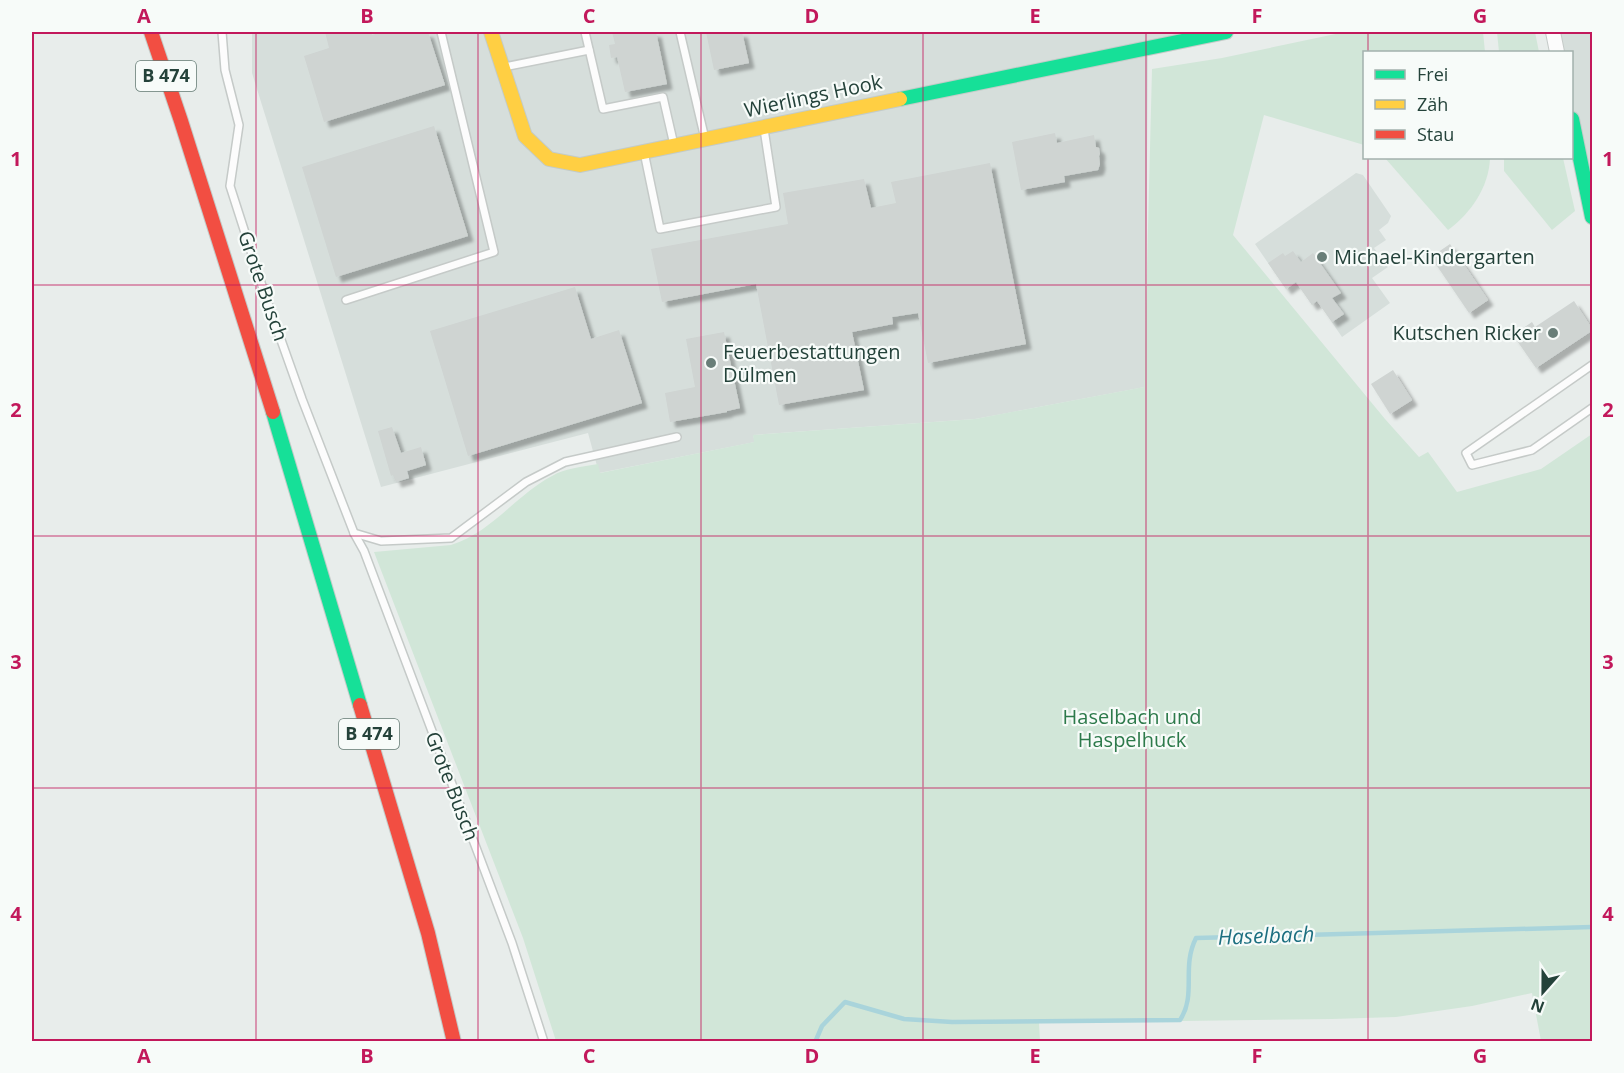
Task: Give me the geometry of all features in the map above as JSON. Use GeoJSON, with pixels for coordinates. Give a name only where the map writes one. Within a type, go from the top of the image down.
{"type":"FeatureCollection","features":[{"type":"Feature","properties":{"kind":"main road","name":"B 474"},"geometry":{"type":"LineString","coordinates":[[151,32],[278,428],[428,933],[454,1041]]}},
{"type":"Feature","properties":{"kind":"main road","name":"Wierlings Hook"},"geometry":{"type":"LineString","coordinates":[[491,32],[525,136],[549,159],[580,165],[1226,32]]}},
{"type":"Feature","properties":{"kind":"main road"},"geometry":{"type":"LineString","coordinates":[[1573,123],[1583,158],[1593,217]]}},
{"type":"Feature","properties":{"kind":"street"},"geometry":{"type":"LineString","coordinates":[[1553,32],[1557,51]]}},
{"type":"Feature","properties":{"kind":"lane","name":"Grote Busch"},"geometry":{"type":"LineString","coordinates":[[222,32],[225,70],[239,125],[230,186],[302,399],[354,533],[364,551],[508,932],[544,1041]]}},
{"type":"Feature","properties":{"kind":"lane"},"geometry":{"type":"LineString","coordinates":[[346,300],[494,252],[441,32]]}},
{"type":"Feature","properties":{"kind":"lane"},"geometry":{"type":"LineString","coordinates":[[585,32],[603,109],[663,97],[674,145]]}},
{"type":"Feature","properties":{"kind":"lane"},"geometry":{"type":"LineString","coordinates":[[680,32],[705,139]]}},
{"type":"Feature","properties":{"kind":"lane"},"geometry":{"type":"LineString","coordinates":[[502,68],[589,50]]}},
{"type":"Feature","properties":{"kind":"lane"},"geometry":{"type":"LineString","coordinates":[[644,152],[660,229],[776,207],[764,127]]}},
{"type":"Feature","properties":{"kind":"lane"},"geometry":{"type":"LineString","coordinates":[[1593,365],[1466,453],[1472,465],[1532,450],[1593,408]]}},
{"type":"Feature","properties":{"kind":"lane"},"geometry":{"type":"LineString","coordinates":[[354,533],[381,541],[451,538],[526,482],[565,462],[677,437]]}},
{"type":"Feature","properties":{"kind":"shaded area"},"geometry":{"type":"Polygon","coordinates":[[[252,32],[1226,32],[1148,47],[1145,387],[975,419],[753,435],[755,442],[599,473],[588,433],[381,487],[252,73],[252,32]]]}},
{"type":"Feature","properties":{"kind":"shaded area"},"geometry":{"type":"Polygon","coordinates":[[[1553,32],[1592,32],[1592,217],[1573,124],[1573,51],[1557,51],[1553,32]]]}},
{"type":"Feature","properties":{"kind":"shaded area","name":"Michael-Kindergarten"},"geometry":{"type":"Polygon","coordinates":[[[1356,173],[1363,175],[1391,216],[1388,223],[1379,230],[1386,240],[1374,248],[1388,267],[1372,278],[1390,303],[1342,337],[1318,302],[1312,305],[1296,282],[1286,289],[1255,244],[1356,173]]]}},
{"type":"Feature","properties":{"kind":"green space","name":"Haselbach und Haspelhuck"},"geometry":{"type":"Polygon","coordinates":[[[1345,32],[1483,32],[1485,51],[1363,51],[1363,145],[1264,115],[1233,235],[1385,419],[1419,457],[1428,452],[1457,492],[1541,469],[1592,434],[1592,1041],[1541,1041],[1532,993],[1472,1006],[1396,1017],[1039,1023],[1040,1041],[556,1041],[523,938],[374,552],[451,545],[479,532],[539,484],[557,473],[574,468],[598,464],[600,473],[754,442],[753,435],[975,419],[1144,387],[1152,69],[1222,58],[1345,32]]]}},
{"type":"Feature","properties":{"kind":"green space"},"geometry":{"type":"Polygon","coordinates":[[[1497,32],[1535,32],[1539,51],[1499,51],[1497,32]]]}},
{"type":"Feature","properties":{"kind":"green space"},"geometry":{"type":"Polygon","coordinates":[[[1386,159],[1490,159],[1486,179],[1477,198],[1464,216],[1448,230],[1386,159]]]}},
{"type":"Feature","properties":{"kind":"green space"},"geometry":{"type":"Polygon","coordinates":[[[1504,159],[1563,159],[1575,211],[1552,230],[1504,171],[1504,159]]]}},
{"type":"Feature","properties":{"kind":"building"},"geometry":{"type":"Polygon","coordinates":[[[325,32],[371,32],[372,35],[382,32],[428,32],[445,85],[324,122],[304,56],[329,48],[325,32]]]}},
{"type":"Feature","properties":{"kind":"building"},"geometry":{"type":"Polygon","coordinates":[[[612,32],[656,32],[667,84],[625,92],[617,57],[611,58],[609,45],[615,44],[612,32]]]}},
{"type":"Feature","properties":{"kind":"building"},"geometry":{"type":"Polygon","coordinates":[[[706,32],[742,32],[749,63],[714,70],[706,32]]]}},
{"type":"Feature","properties":{"kind":"building"},"geometry":{"type":"Polygon","coordinates":[[[434,126],[468,236],[336,277],[302,167],[434,126]]]}},
{"type":"Feature","properties":{"kind":"building"},"geometry":{"type":"Polygon","coordinates":[[[1055,133],[1057,143],[1094,135],[1100,154],[1098,170],[1064,176],[1065,182],[1021,190],[1012,142],[1055,133]]]}},
{"type":"Feature","properties":{"kind":"building"},"geometry":{"type":"Polygon","coordinates":[[[990,163],[1026,344],[928,363],[918,313],[892,317],[893,324],[852,332],[864,390],[779,405],[756,284],[662,302],[651,249],[788,224],[783,193],[864,179],[871,208],[896,203],[891,182],[990,163]]]}},
{"type":"Feature","properties":{"kind":"building"},"geometry":{"type":"Polygon","coordinates":[[[1450,244],[1488,300],[1469,313],[1431,257],[1450,244]]]}},
{"type":"Feature","properties":{"kind":"building"},"geometry":{"type":"Polygon","coordinates":[[[1293,251],[1301,262],[1313,253],[1341,293],[1332,298],[1344,314],[1332,322],[1317,301],[1312,305],[1296,282],[1286,289],[1268,263],[1283,253],[1285,256],[1293,251]]]}},
{"type":"Feature","properties":{"kind":"building"},"geometry":{"type":"Polygon","coordinates":[[[575,287],[591,339],[619,330],[642,403],[468,456],[430,331],[575,287]]]}},
{"type":"Feature","properties":{"kind":"building","name":"Kutschen Ricker"},"geometry":{"type":"Polygon","coordinates":[[[1574,301],[1593,330],[1536,368],[1513,335],[1532,322],[1535,327],[1574,301]]]}},
{"type":"Feature","properties":{"kind":"building","name":"Feuerbestattungen Dülmen"},"geometry":{"type":"Polygon","coordinates":[[[724,332],[740,408],[670,422],[665,393],[695,387],[686,339],[724,332]]]}},
{"type":"Feature","properties":{"kind":"building"},"geometry":{"type":"Polygon","coordinates":[[[1393,370],[1412,400],[1390,414],[1371,384],[1393,370]]]}},
{"type":"Feature","properties":{"kind":"building"},"geometry":{"type":"Polygon","coordinates":[[[392,427],[401,453],[421,447],[426,465],[407,471],[409,478],[396,482],[393,475],[391,476],[378,431],[392,427]]]}},
{"type":"Feature","properties":{"kind":"waterway","name":"Haselbach"},"geometry":{"type":"LineString","coordinates":[[814,1042],[822,1026],[845,1002],[904,1019],[952,1022],[1180,1020],[1188,1000],[1190,960],[1196,938],[1592,927]]}},
{"type":"Feature","properties":{"kind":"traffic: fast"},"geometry":{"type":"LineString","coordinates":[[900,99],[1226,32]]}},
{"type":"Feature","properties":{"kind":"traffic: fast"},"geometry":{"type":"LineString","coordinates":[[1573,124],[1592,217]]}},
{"type":"Feature","properties":{"kind":"traffic: fast"},"geometry":{"type":"LineString","coordinates":[[273,412],[360,705]]}},
{"type":"Feature","properties":{"kind":"traffic: slow"},"geometry":{"type":"LineString","coordinates":[[491,32],[525,136],[549,159],[580,165],[900,99]]}},
{"type":"Feature","properties":{"kind":"traffic: jam"},"geometry":{"type":"LineString","coordinates":[[151,32],[273,412]]}},
{"type":"Feature","properties":{"kind":"traffic: jam"},"geometry":{"type":"LineString","coordinates":[[360,705],[428,933],[454,1042]]}},
{"type":"Feature","properties":{"kind":"place","name":"Michael-Kindergarten"},"geometry":{"type":"Point","coordinates":[1322,257]}},
{"type":"Feature","properties":{"kind":"place","name":"Kutschen Ricker"},"geometry":{"type":"Point","coordinates":[1553,333]}},
{"type":"Feature","properties":{"kind":"place","name":"Feuerbestattungen Dülmen"},"geometry":{"type":"Point","coordinates":[711,363]}}]}
